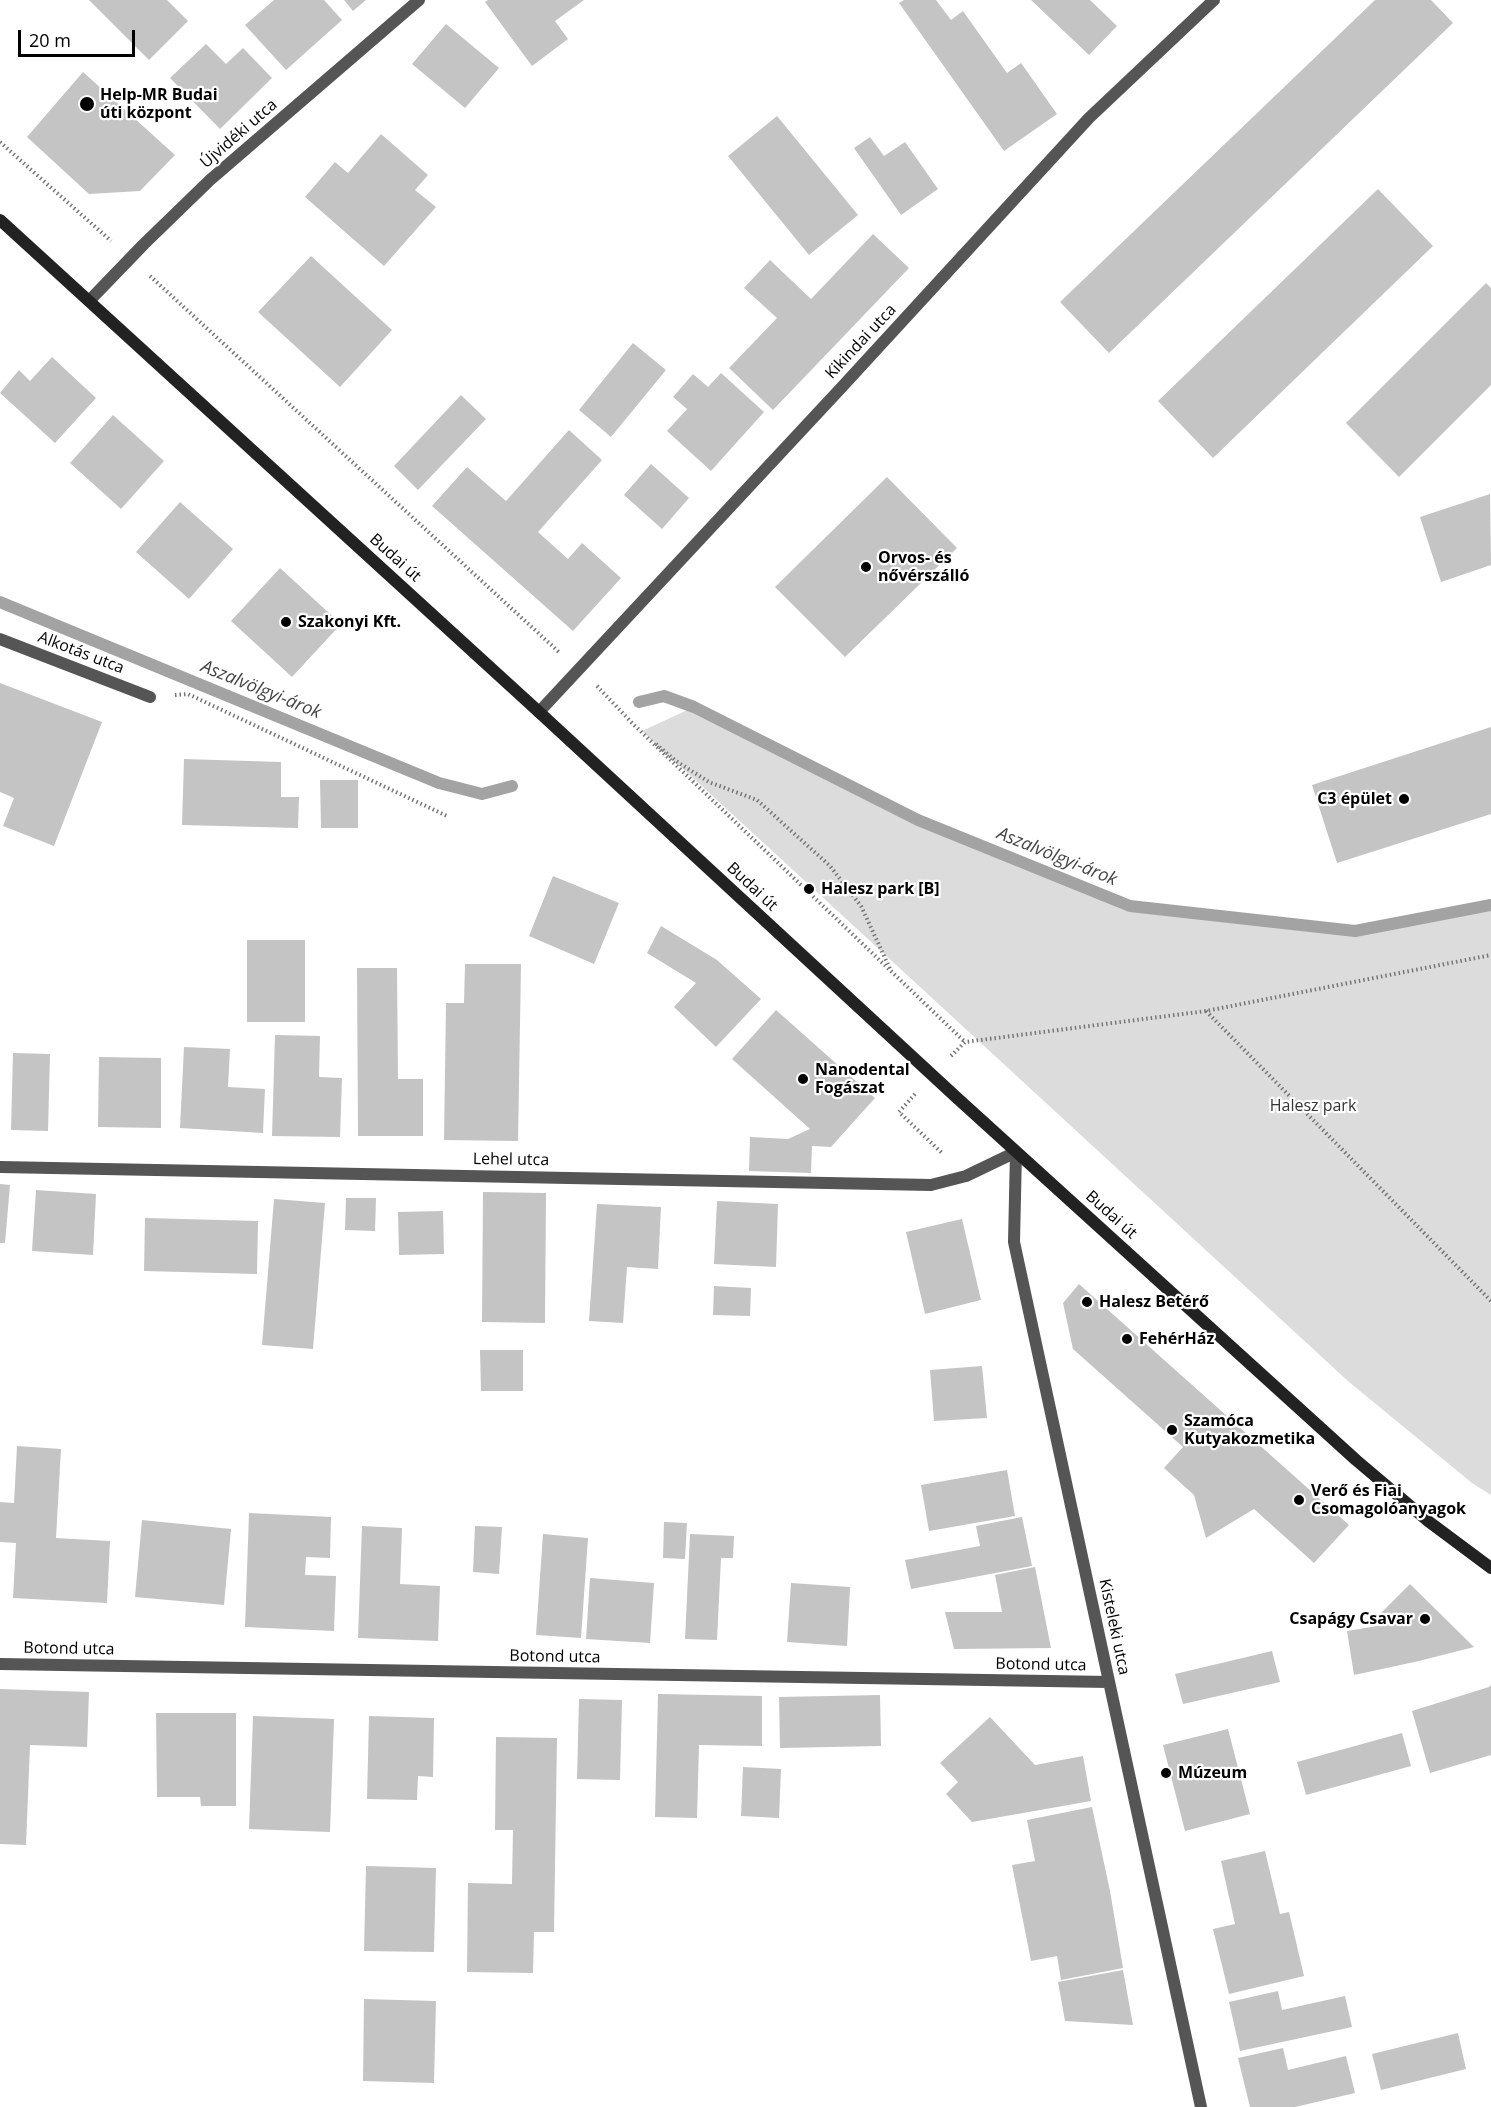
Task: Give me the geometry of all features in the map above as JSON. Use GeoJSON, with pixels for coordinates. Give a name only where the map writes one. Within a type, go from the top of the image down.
{"type":"FeatureCollection","features":[{"type":"Feature","properties":{"kind":"main road","name":"Budai út"},"geometry":{"type":"LineString","coordinates":[[0,220],[1016,1152],[1356,1460],[1428,1521],[1491,1568]]}},
{"type":"Feature","properties":{"kind":"street","name":"Újvidéki utca"},"geometry":{"type":"LineString","coordinates":[[89,302],[210,180],[419,0]]}},
{"type":"Feature","properties":{"kind":"street","name":"Kikindai utca"},"geometry":{"type":"LineString","coordinates":[[539,712],[1089,118],[1214,0]]}},
{"type":"Feature","properties":{"kind":"street","name":"Alkotás utca"},"geometry":{"type":"LineString","coordinates":[[0,639],[150,697]]}},
{"type":"Feature","properties":{"kind":"street","name":"Lehel utca"},"geometry":{"type":"LineString","coordinates":[[0,1167],[930,1185],[966,1176],[1016,1152]]}},
{"type":"Feature","properties":{"kind":"street","name":"Kisteleki utca"},"geometry":{"type":"LineString","coordinates":[[1016,1152],[1014,1242],[1201,2107]]}},
{"type":"Feature","properties":{"kind":"street","name":"Botond utca"},"geometry":{"type":"LineString","coordinates":[[0,1664],[1109,1682]]}},
{"type":"Feature","properties":{"kind":"path"},"geometry":{"type":"LineString","coordinates":[[0,142],[131,258],[598,687],[633,724],[965,1042],[1206,1011],[1491,955]]}},
{"type":"Feature","properties":{"kind":"path"},"geometry":{"type":"LineString","coordinates":[[150,697],[188,694],[447,816]]}},
{"type":"Feature","properties":{"kind":"path"},"geometry":{"type":"LineString","coordinates":[[633,724],[676,761],[709,782],[757,800],[830,866],[861,906],[893,975]]}},
{"type":"Feature","properties":{"kind":"path"},"geometry":{"type":"LineString","coordinates":[[1206,1011],[1488,1294],[1491,1301]]}},
{"type":"Feature","properties":{"kind":"green space","name":"Halesz park"},"geometry":{"type":"Polygon","coordinates":[[[694,707],[999,853],[1130,906],[1355,931],[1491,906],[1491,1495],[1472,1483],[1349,1382],[642,731],[694,707]]]}},
{"type":"Feature","properties":{"kind":"building"},"geometry":{"type":"Polygon","coordinates":[[[89,0],[167,0],[188,21],[149,60],[89,0]]]}},
{"type":"Feature","properties":{"kind":"building"},"geometry":{"type":"Polygon","coordinates":[[[274,0],[324,0],[342,20],[286,70],[245,25],[274,0]]]}},
{"type":"Feature","properties":{"kind":"building"},"geometry":{"type":"Polygon","coordinates":[[[344,0],[366,0],[353,11],[344,0]]]}},
{"type":"Feature","properties":{"kind":"building"},"geometry":{"type":"Polygon","coordinates":[[[488,0],[584,0],[555,21],[568,39],[532,66],[485,2],[488,0]]]}},
{"type":"Feature","properties":{"kind":"building"},"geometry":{"type":"Polygon","coordinates":[[[904,0],[936,0],[951,20],[963,11],[1007,73],[1021,63],[1057,114],[1004,151],[899,3],[904,0]]]}},
{"type":"Feature","properties":{"kind":"building"},"geometry":{"type":"Polygon","coordinates":[[[1031,0],[1090,0],[1117,26],[1089,55],[1031,0]]]}},
{"type":"Feature","properties":{"kind":"building"},"geometry":{"type":"Polygon","coordinates":[[[1375,0],[1431,0],[1453,23],[1109,353],[1060,302],[1375,0]]]}},
{"type":"Feature","properties":{"kind":"building"},"geometry":{"type":"Polygon","coordinates":[[[446,24],[499,68],[465,108],[412,64],[446,24]]]}},
{"type":"Feature","properties":{"kind":"building"},"geometry":{"type":"Polygon","coordinates":[[[206,44],[226,64],[243,48],[272,78],[220,129],[170,78],[206,44]]]}},
{"type":"Feature","properties":{"kind":"building","name":"Help-MR Budai úti központ"},"geometry":{"type":"Polygon","coordinates":[[[83,72],[175,155],[140,191],[89,194],[27,137],[83,72]]]}},
{"type":"Feature","properties":{"kind":"building"},"geometry":{"type":"Polygon","coordinates":[[[777,116],[858,215],[809,255],[728,156],[777,116]]]}},
{"type":"Feature","properties":{"kind":"building"},"geometry":{"type":"Polygon","coordinates":[[[381,134],[428,175],[415,190],[436,207],[384,266],[305,197],[335,162],[348,173],[381,134]]]}},
{"type":"Feature","properties":{"kind":"building"},"geometry":{"type":"Polygon","coordinates":[[[870,137],[884,156],[905,142],[938,189],[901,215],[854,148],[870,137]]]}},
{"type":"Feature","properties":{"kind":"building"},"geometry":{"type":"Polygon","coordinates":[[[1378,189],[1433,246],[1213,458],[1158,401],[1378,189]]]}},
{"type":"Feature","properties":{"kind":"building"},"geometry":{"type":"Polygon","coordinates":[[[873,234],[909,268],[773,410],[729,368],[777,318],[744,288],[770,260],[811,299],[873,234]]]}},
{"type":"Feature","properties":{"kind":"building"},"geometry":{"type":"Polygon","coordinates":[[[311,256],[392,330],[340,387],[258,312],[311,256]]]}},
{"type":"Feature","properties":{"kind":"building"},"geometry":{"type":"Polygon","coordinates":[[[1486,283],[1491,288],[1491,385],[1399,477],[1346,423],[1486,283]]]}},
{"type":"Feature","properties":{"kind":"building"},"geometry":{"type":"Polygon","coordinates":[[[633,343],[666,370],[611,437],[579,410],[633,343]]]}},
{"type":"Feature","properties":{"kind":"building"},"geometry":{"type":"Polygon","coordinates":[[[52,357],[96,398],[55,443],[0,393],[19,370],[30,381],[52,357]]]}},
{"type":"Feature","properties":{"kind":"building"},"geometry":{"type":"Polygon","coordinates":[[[721,373],[764,412],[711,471],[667,431],[687,409],[673,397],[693,374],[708,387],[721,373]]]}},
{"type":"Feature","properties":{"kind":"building"},"geometry":{"type":"Polygon","coordinates":[[[461,395],[486,419],[418,490],[394,466],[461,395]]]}},
{"type":"Feature","properties":{"kind":"building"},"geometry":{"type":"Polygon","coordinates":[[[113,415],[164,461],[121,509],[70,463],[113,415]]]}},
{"type":"Feature","properties":{"kind":"building"},"geometry":{"type":"Polygon","coordinates":[[[569,430],[602,460],[538,532],[568,559],[582,543],[621,578],[573,631],[432,506],[467,467],[506,501],[569,430]]]}},
{"type":"Feature","properties":{"kind":"building"},"geometry":{"type":"Polygon","coordinates":[[[651,464],[689,498],[662,529],[624,495],[651,464]]]}},
{"type":"Feature","properties":{"kind":"building","name":"Orvos- és nővérszálló"},"geometry":{"type":"Polygon","coordinates":[[[887,477],[957,548],[845,657],[775,587],[887,477]]]}},
{"type":"Feature","properties":{"kind":"building"},"geometry":{"type":"Polygon","coordinates":[[[1490,494],[1491,565],[1441,582],[1420,517],[1490,494]]]}},
{"type":"Feature","properties":{"kind":"building"},"geometry":{"type":"Polygon","coordinates":[[[180,502],[233,549],[189,599],[136,552],[180,502]]]}},
{"type":"Feature","properties":{"kind":"building","name":"Szakonyi Kft."},"geometry":{"type":"Polygon","coordinates":[[[280,568],[341,624],[292,677],[231,621],[280,568]]]}},
{"type":"Feature","properties":{"kind":"building"},"geometry":{"type":"Polygon","coordinates":[[[0,683],[102,722],[54,846],[3,826],[14,798],[0,792],[0,683]]]}},
{"type":"Feature","properties":{"kind":"building","name":"C3 épület"},"geometry":{"type":"Polygon","coordinates":[[[1491,727],[1491,814],[1337,863],[1312,785],[1491,727]]]}},
{"type":"Feature","properties":{"kind":"building"},"geometry":{"type":"Polygon","coordinates":[[[184,759],[281,762],[281,797],[299,797],[298,828],[182,825],[184,759]]]}},
{"type":"Feature","properties":{"kind":"building"},"geometry":{"type":"Polygon","coordinates":[[[320,780],[358,780],[358,828],[321,828],[320,780]]]}},
{"type":"Feature","properties":{"kind":"building"},"geometry":{"type":"Polygon","coordinates":[[[553,876],[619,903],[594,964],[529,936],[553,876]]]}},
{"type":"Feature","properties":{"kind":"building"},"geometry":{"type":"Polygon","coordinates":[[[661,926],[717,960],[761,999],[716,1047],[674,1007],[696,983],[647,953],[661,926]]]}},
{"type":"Feature","properties":{"kind":"building"},"geometry":{"type":"Polygon","coordinates":[[[247,940],[305,940],[305,1022],[247,1022],[247,940]]]}},
{"type":"Feature","properties":{"kind":"building"},"geometry":{"type":"Polygon","coordinates":[[[465,964],[521,964],[518,1141],[444,1140],[446,1003],[464,1003],[465,964]]]}},
{"type":"Feature","properties":{"kind":"building"},"geometry":{"type":"Polygon","coordinates":[[[357,968],[397,968],[398,1079],[423,1079],[423,1136],[358,1136],[357,968]]]}},
{"type":"Feature","properties":{"kind":"building","name":"Nanodental Fogászat"},"geometry":{"type":"Polygon","coordinates":[[[776,1010],[875,1098],[831,1147],[812,1146],[811,1173],[749,1171],[750,1137],[788,1139],[810,1129],[732,1059],[776,1010]]]}},
{"type":"Feature","properties":{"kind":"building"},"geometry":{"type":"Polygon","coordinates":[[[275,1035],[320,1036],[319,1077],[342,1078],[340,1137],[272,1136],[275,1035]]]}},
{"type":"Feature","properties":{"kind":"building"},"geometry":{"type":"Polygon","coordinates":[[[184,1047],[230,1049],[228,1087],[265,1089],[263,1133],[180,1128],[184,1047]]]}},
{"type":"Feature","properties":{"kind":"building"},"geometry":{"type":"Polygon","coordinates":[[[13,1053],[50,1054],[48,1131],[11,1130],[13,1053]]]}},
{"type":"Feature","properties":{"kind":"building"},"geometry":{"type":"Polygon","coordinates":[[[99,1057],[161,1058],[161,1128],[98,1127],[99,1057]]]}},
{"type":"Feature","properties":{"kind":"building"},"geometry":{"type":"Polygon","coordinates":[[[0,1184],[10,1185],[5,1243],[0,1243],[0,1184]]]}},
{"type":"Feature","properties":{"kind":"building"},"geometry":{"type":"Polygon","coordinates":[[[36,1190],[96,1194],[93,1255],[32,1251],[36,1190]]]}},
{"type":"Feature","properties":{"kind":"building"},"geometry":{"type":"Polygon","coordinates":[[[483,1192],[546,1193],[545,1323],[482,1322],[483,1192]]]}},
{"type":"Feature","properties":{"kind":"building"},"geometry":{"type":"Polygon","coordinates":[[[346,1198],[376,1198],[375,1231],[345,1230],[346,1198]]]}},
{"type":"Feature","properties":{"kind":"building"},"geometry":{"type":"Polygon","coordinates":[[[274,1199],[325,1203],[313,1349],[262,1345],[274,1199]]]}},
{"type":"Feature","properties":{"kind":"building"},"geometry":{"type":"Polygon","coordinates":[[[717,1201],[778,1204],[776,1267],[714,1264],[717,1201]]]}},
{"type":"Feature","properties":{"kind":"building"},"geometry":{"type":"Polygon","coordinates":[[[597,1204],[661,1207],[658,1269],[627,1267],[623,1323],[589,1321],[597,1204]]]}},
{"type":"Feature","properties":{"kind":"building"},"geometry":{"type":"Polygon","coordinates":[[[443,1211],[444,1254],[399,1255],[398,1212],[443,1211]]]}},
{"type":"Feature","properties":{"kind":"building"},"geometry":{"type":"Polygon","coordinates":[[[145,1218],[258,1221],[257,1274],[144,1271],[145,1218]]]}},
{"type":"Feature","properties":{"kind":"building"},"geometry":{"type":"Polygon","coordinates":[[[962,1219],[981,1300],[925,1314],[906,1232],[962,1219]]]}},
{"type":"Feature","properties":{"kind":"building"},"geometry":{"type":"Polygon","coordinates":[[[1079,1284],[1349,1525],[1314,1563],[1254,1509],[1206,1538],[1194,1495],[1164,1468],[1183,1447],[1073,1349],[1063,1303],[1079,1284]]]}},
{"type":"Feature","properties":{"kind":"building"},"geometry":{"type":"Polygon","coordinates":[[[714,1286],[751,1288],[750,1316],[713,1315],[714,1286]]]}},
{"type":"Feature","properties":{"kind":"building"},"geometry":{"type":"Polygon","coordinates":[[[480,1350],[523,1350],[523,1391],[481,1391],[480,1350]]]}},
{"type":"Feature","properties":{"kind":"building"},"geometry":{"type":"Polygon","coordinates":[[[982,1366],[987,1418],[934,1421],[930,1370],[982,1366]]]}},
{"type":"Feature","properties":{"kind":"building"},"geometry":{"type":"Polygon","coordinates":[[[17,1446],[61,1449],[56,1538],[110,1541],[107,1603],[13,1598],[16,1543],[0,1542],[0,1502],[14,1503],[17,1446]]]}},
{"type":"Feature","properties":{"kind":"building"},"geometry":{"type":"Polygon","coordinates":[[[1007,1470],[1015,1516],[929,1531],[921,1485],[1007,1470]]]}},
{"type":"Feature","properties":{"kind":"building"},"geometry":{"type":"Polygon","coordinates":[[[249,1513],[331,1517],[330,1558],[306,1557],[305,1575],[336,1576],[334,1631],[245,1627],[249,1513]]]}},
{"type":"Feature","properties":{"kind":"building"},"geometry":{"type":"Polygon","coordinates":[[[1022,1517],[1032,1566],[911,1589],[905,1560],[980,1546],[976,1526],[1022,1517]]]}},
{"type":"Feature","properties":{"kind":"building"},"geometry":{"type":"Polygon","coordinates":[[[142,1520],[231,1529],[224,1605],[135,1597],[142,1520]]]}},
{"type":"Feature","properties":{"kind":"building"},"geometry":{"type":"Polygon","coordinates":[[[664,1522],[687,1523],[685,1559],[663,1558],[664,1522]]]}},
{"type":"Feature","properties":{"kind":"building"},"geometry":{"type":"Polygon","coordinates":[[[362,1526],[402,1528],[400,1584],[440,1586],[438,1641],[358,1638],[362,1526]]]}},
{"type":"Feature","properties":{"kind":"building"},"geometry":{"type":"Polygon","coordinates":[[[475,1526],[502,1527],[499,1574],[473,1572],[475,1526]]]}},
{"type":"Feature","properties":{"kind":"building"},"geometry":{"type":"Polygon","coordinates":[[[543,1534],[588,1538],[581,1638],[536,1635],[543,1534]]]}},
{"type":"Feature","properties":{"kind":"building"},"geometry":{"type":"Polygon","coordinates":[[[690,1534],[734,1536],[733,1558],[721,1558],[717,1640],[685,1639],[690,1534]]]}},
{"type":"Feature","properties":{"kind":"building"},"geometry":{"type":"Polygon","coordinates":[[[1035,1567],[1051,1648],[954,1649],[945,1612],[1002,1612],[995,1575],[1035,1567]]]}},
{"type":"Feature","properties":{"kind":"building"},"geometry":{"type":"Polygon","coordinates":[[[590,1578],[654,1583],[650,1643],[586,1639],[590,1578]]]}},
{"type":"Feature","properties":{"kind":"building"},"geometry":{"type":"Polygon","coordinates":[[[791,1583],[850,1587],[847,1646],[787,1642],[791,1583]]]}},
{"type":"Feature","properties":{"kind":"building"},"geometry":{"type":"Polygon","coordinates":[[[1410,1584],[1474,1647],[1354,1675],[1347,1631],[1383,1625],[1376,1618],[1410,1584]]]}},
{"type":"Feature","properties":{"kind":"building"},"geometry":{"type":"Polygon","coordinates":[[[1272,1651],[1280,1682],[1183,1704],[1175,1674],[1272,1651]]]}},
{"type":"Feature","properties":{"kind":"building"},"geometry":{"type":"Polygon","coordinates":[[[1491,1685],[1491,1755],[1430,1773],[1412,1711],[1491,1685]]]}},
{"type":"Feature","properties":{"kind":"building"},"geometry":{"type":"Polygon","coordinates":[[[0,1689],[89,1692],[87,1747],[30,1745],[26,1845],[0,1844],[0,1689]]]}},
{"type":"Feature","properties":{"kind":"building"},"geometry":{"type":"Polygon","coordinates":[[[658,1694],[762,1696],[762,1746],[699,1745],[697,1818],[655,1817],[658,1694]]]}},
{"type":"Feature","properties":{"kind":"building"},"geometry":{"type":"Polygon","coordinates":[[[880,1695],[881,1746],[780,1748],[779,1697],[880,1695]]]}},
{"type":"Feature","properties":{"kind":"building"},"geometry":{"type":"Polygon","coordinates":[[[579,1699],[622,1700],[620,1780],[577,1779],[579,1699]]]}},
{"type":"Feature","properties":{"kind":"building"},"geometry":{"type":"Polygon","coordinates":[[[156,1713],[236,1713],[236,1806],[201,1806],[200,1797],[157,1797],[156,1713]]]}},
{"type":"Feature","properties":{"kind":"building"},"geometry":{"type":"Polygon","coordinates":[[[253,1716],[334,1719],[330,1832],[249,1829],[253,1716]]]}},
{"type":"Feature","properties":{"kind":"building"},"geometry":{"type":"Polygon","coordinates":[[[369,1716],[434,1718],[433,1777],[418,1776],[417,1800],[367,1799],[369,1716]]]}},
{"type":"Feature","properties":{"kind":"building"},"geometry":{"type":"Polygon","coordinates":[[[990,1717],[1035,1765],[1083,1756],[1091,1801],[972,1822],[946,1794],[958,1782],[940,1763],[990,1717]]]}},
{"type":"Feature","properties":{"kind":"building"},"geometry":{"type":"Polygon","coordinates":[[[1228,1729],[1250,1814],[1185,1831],[1163,1745],[1228,1729]]]}},
{"type":"Feature","properties":{"kind":"building"},"geometry":{"type":"Polygon","coordinates":[[[1402,1733],[1411,1766],[1306,1795],[1297,1762],[1402,1733]]]}},
{"type":"Feature","properties":{"kind":"building"},"geometry":{"type":"Polygon","coordinates":[[[496,1737],[557,1738],[554,1932],[534,1932],[533,1973],[467,1972],[468,1883],[512,1884],[513,1830],[495,1830],[496,1737]]]}},
{"type":"Feature","properties":{"kind":"building"},"geometry":{"type":"Polygon","coordinates":[[[743,1767],[781,1769],[779,1818],[741,1816],[743,1767]]]}},
{"type":"Feature","properties":{"kind":"building"},"geometry":{"type":"Polygon","coordinates":[[[1092,1807],[1123,1968],[1061,1980],[1057,1956],[1031,1961],[1012,1865],[1035,1861],[1027,1820],[1092,1807]]]}},
{"type":"Feature","properties":{"kind":"building"},"geometry":{"type":"Polygon","coordinates":[[[1265,1851],[1280,1914],[1289,1912],[1304,1976],[1229,1994],[1213,1929],[1235,1924],[1221,1861],[1265,1851]]]}},
{"type":"Feature","properties":{"kind":"building"},"geometry":{"type":"Polygon","coordinates":[[[366,1866],[436,1868],[434,1952],[364,1951],[366,1866]]]}},
{"type":"Feature","properties":{"kind":"building"},"geometry":{"type":"Polygon","coordinates":[[[1123,1970],[1133,2025],[1065,2021],[1058,1982],[1123,1970]]]}},
{"type":"Feature","properties":{"kind":"building"},"geometry":{"type":"Polygon","coordinates":[[[1278,1991],[1282,2010],[1345,1996],[1352,2027],[1240,2051],[1229,2002],[1278,1991]]]}},
{"type":"Feature","properties":{"kind":"building"},"geometry":{"type":"Polygon","coordinates":[[[364,1999],[436,2001],[434,2083],[363,2081],[364,1999]]]}},
{"type":"Feature","properties":{"kind":"building"},"geometry":{"type":"Polygon","coordinates":[[[1458,2033],[1466,2069],[1381,2090],[1372,2054],[1458,2033]]]}},
{"type":"Feature","properties":{"kind":"building"},"geometry":{"type":"Polygon","coordinates":[[[1283,2048],[1288,2070],[1346,2056],[1355,2093],[1295,2107],[1250,2107],[1238,2058],[1283,2048]]]}},
{"type":"Feature","properties":{"kind":"waterway","name":"Aszalvölgyi-árok"},"geometry":{"type":"LineString","coordinates":[[0,602],[439,783],[482,794],[512,786]]}},
{"type":"Feature","properties":{"kind":"waterway","name":"Aszalvölgyi-árok"},"geometry":{"type":"LineString","coordinates":[[639,702],[664,696],[694,707],[918,820],[1130,906],[1355,931],[1491,905]]}},
{"type":"Feature","properties":{"kind":"place","name":"Help-MR Budai úti központ"},"geometry":{"type":"Point","coordinates":[87,104]}},
{"type":"Feature","properties":{"kind":"place","name":"Orvos- és nővérszálló"},"geometry":{"type":"Point","coordinates":[866,567]}},
{"type":"Feature","properties":{"kind":"place","name":"Szakonyi Kft."},"geometry":{"type":"Point","coordinates":[286,622]}},
{"type":"Feature","properties":{"kind":"place","name":"C3 épület"},"geometry":{"type":"Point","coordinates":[1404,799]}},
{"type":"Feature","properties":{"kind":"place","name":"Halesz park [B]"},"geometry":{"type":"Point","coordinates":[809,889]}},
{"type":"Feature","properties":{"kind":"place","name":"Nanodental Fogászat"},"geometry":{"type":"Point","coordinates":[803,1079]}},
{"type":"Feature","properties":{"kind":"place","name":"Halesz Betérő"},"geometry":{"type":"Point","coordinates":[1087,1302]}},
{"type":"Feature","properties":{"kind":"place","name":"FehérHáz"},"geometry":{"type":"Point","coordinates":[1127,1339]}},
{"type":"Feature","properties":{"kind":"place","name":"Szamóca Kutyakozmetika"},"geometry":{"type":"Point","coordinates":[1172,1430]}},
{"type":"Feature","properties":{"kind":"place","name":"Verő és Fiai Csomagolóanyagok"},"geometry":{"type":"Point","coordinates":[1299,1500]}},
{"type":"Feature","properties":{"kind":"place","name":"Csapágy Csavar"},"geometry":{"type":"Point","coordinates":[1425,1619]}},
{"type":"Feature","properties":{"kind":"place","name":"Múzeum"},"geometry":{"type":"Point","coordinates":[1166,1773]}}]}
